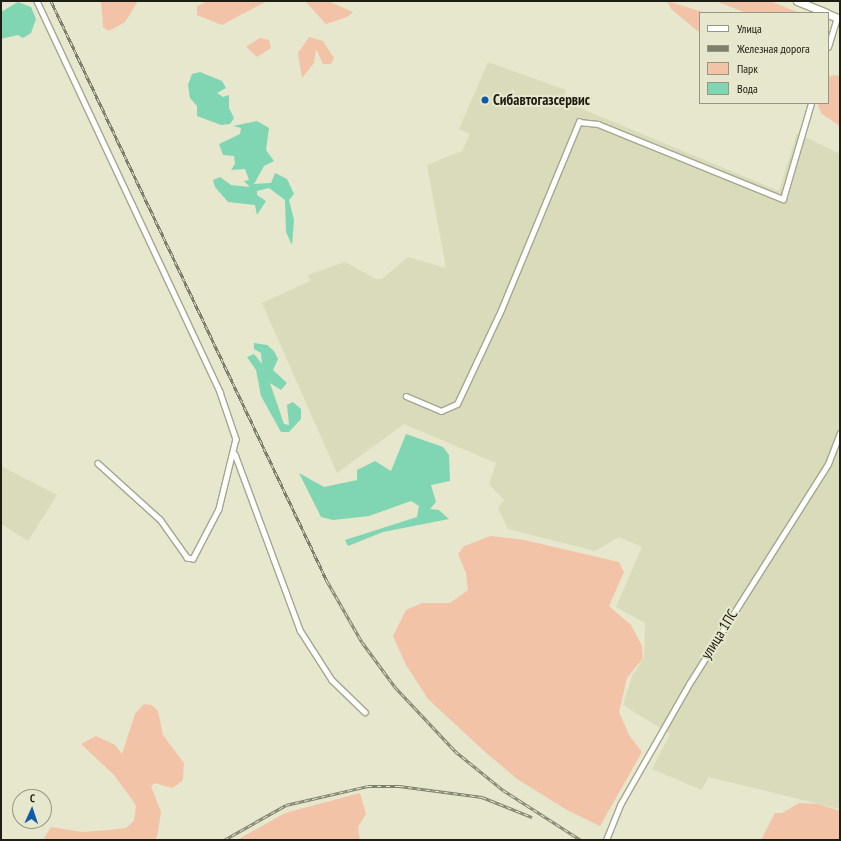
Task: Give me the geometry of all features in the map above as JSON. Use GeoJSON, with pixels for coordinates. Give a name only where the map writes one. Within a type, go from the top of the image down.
{"type":"FeatureCollection","features":[{"type":"Feature","properties":{"kind":"main road"},"geometry":{"type":"LineString","coordinates":[[797,1],[824,12]]}},
{"type":"Feature","properties":{"kind":"street"},"geometry":{"type":"LineString","coordinates":[[37,1],[220,392],[234,430],[234,454],[219,509],[196,556],[190,560],[160,520],[98,464]]}},
{"type":"Feature","properties":{"kind":"street"},"geometry":{"type":"LineString","coordinates":[[829,44],[838,18]]}},
{"type":"Feature","properties":{"kind":"street"},"geometry":{"type":"LineString","coordinates":[[406,396],[441,411],[457,404],[501,310],[579,122],[598,124],[783,199],[811,104]]}},
{"type":"Feature","properties":{"kind":"street","name":"улица 1ПС"},"geometry":{"type":"LineString","coordinates":[[606,840],[620,805],[689,684],[828,464],[840,432]]}},
{"type":"Feature","properties":{"kind":"street"},"geometry":{"type":"LineString","coordinates":[[234,454],[300,630],[332,680],[365,712]]}},
{"type":"Feature","properties":{"kind":"shaded area"},"geometry":{"type":"Polygon","coordinates":[[[488,62],[566,90],[563,101],[779,191],[797,133],[840,154],[840,809],[708,777],[702,790],[652,769],[670,734],[623,705],[632,676],[644,658],[645,623],[616,607],[642,547],[619,537],[595,551],[508,529],[498,508],[504,500],[489,484],[496,463],[404,424],[337,473],[262,303],[310,281],[308,275],[345,262],[376,279],[382,279],[408,257],[446,268],[427,165],[462,151],[470,134],[459,129],[488,62]]]}},
{"type":"Feature","properties":{"kind":"shaded area"},"geometry":{"type":"Polygon","coordinates":[[[1,466],[57,495],[28,541],[1,524],[1,466]]]}},
{"type":"Feature","properties":{"kind":"green space"},"geometry":{"type":"Polygon","coordinates":[[[101,1],[138,1],[125,22],[109,31],[103,27],[101,1]]]}},
{"type":"Feature","properties":{"kind":"green space"},"geometry":{"type":"Polygon","coordinates":[[[208,1],[267,1],[222,25],[197,15],[197,6],[208,1]]]}},
{"type":"Feature","properties":{"kind":"green space"},"geometry":{"type":"Polygon","coordinates":[[[305,1],[328,1],[353,12],[347,17],[326,24],[305,1]]]}},
{"type":"Feature","properties":{"kind":"green space"},"geometry":{"type":"Polygon","coordinates":[[[667,1],[703,12],[699,12],[699,32],[671,9],[667,1]]]}},
{"type":"Feature","properties":{"kind":"green space"},"geometry":{"type":"Polygon","coordinates":[[[716,1],[770,1],[798,12],[744,12],[716,1]]]}},
{"type":"Feature","properties":{"kind":"green space"},"geometry":{"type":"Polygon","coordinates":[[[309,37],[323,41],[334,58],[331,64],[323,64],[316,49],[314,63],[302,78],[298,53],[309,37]]]}},
{"type":"Feature","properties":{"kind":"green space"},"geometry":{"type":"Polygon","coordinates":[[[260,38],[269,40],[271,48],[257,57],[246,47],[260,38]]]}},
{"type":"Feature","properties":{"kind":"green space"},"geometry":{"type":"Polygon","coordinates":[[[834,75],[840,76],[840,126],[822,114],[818,106],[819,104],[829,104],[829,77],[834,75]]]}},
{"type":"Feature","properties":{"kind":"green space"},"geometry":{"type":"Polygon","coordinates":[[[491,536],[524,540],[619,562],[624,572],[609,606],[631,625],[642,646],[643,658],[627,678],[619,712],[629,735],[642,752],[600,826],[567,810],[517,779],[484,751],[428,699],[406,665],[393,636],[406,610],[422,603],[450,603],[468,590],[466,573],[458,554],[464,546],[491,536]]]}},
{"type":"Feature","properties":{"kind":"green space"},"geometry":{"type":"Polygon","coordinates":[[[144,704],[152,705],[158,711],[163,735],[184,763],[183,780],[177,785],[172,788],[155,783],[151,786],[161,812],[157,837],[154,840],[43,840],[52,827],[82,832],[109,830],[126,828],[134,821],[136,806],[133,801],[114,775],[81,744],[96,736],[115,745],[122,754],[135,714],[144,704]]]}},
{"type":"Feature","properties":{"kind":"green space"},"geometry":{"type":"Polygon","coordinates":[[[360,793],[366,814],[358,827],[360,840],[237,840],[285,813],[360,793]]]}},
{"type":"Feature","properties":{"kind":"green space"},"geometry":{"type":"Polygon","coordinates":[[[799,803],[819,804],[840,811],[840,840],[761,840],[775,813],[782,813],[799,803]]]}},
{"type":"Feature","properties":{"kind":"water"},"geometry":{"type":"Polygon","coordinates":[[[18,2],[31,7],[36,19],[31,33],[23,38],[18,35],[1,39],[1,12],[18,2]]]}},
{"type":"Feature","properties":{"kind":"water"},"geometry":{"type":"Polygon","coordinates":[[[200,72],[222,81],[226,88],[217,93],[223,97],[229,95],[229,108],[234,118],[230,124],[221,125],[197,116],[197,106],[190,98],[188,85],[192,74],[200,72]]]}},
{"type":"Feature","properties":{"kind":"water"},"geometry":{"type":"Polygon","coordinates":[[[257,121],[269,128],[266,150],[274,161],[264,166],[254,184],[271,183],[275,173],[287,179],[294,194],[289,200],[294,220],[292,245],[286,232],[285,200],[269,188],[257,191],[257,195],[266,201],[257,215],[255,205],[228,202],[215,187],[213,180],[220,177],[231,185],[250,187],[244,181],[249,180],[245,169],[231,170],[235,164],[234,156],[223,155],[219,144],[240,134],[241,128],[233,126],[257,121]]]}},
{"type":"Feature","properties":{"kind":"water"},"geometry":{"type":"Polygon","coordinates":[[[254,343],[267,345],[274,351],[278,359],[273,370],[287,383],[281,390],[270,383],[284,424],[289,425],[287,405],[293,402],[301,409],[301,419],[289,432],[281,432],[261,396],[256,370],[247,357],[254,354],[262,364],[261,353],[254,349],[254,343]]]}},
{"type":"Feature","properties":{"kind":"water"},"geometry":{"type":"Polygon","coordinates":[[[406,434],[443,447],[449,455],[450,481],[431,485],[436,502],[430,509],[439,510],[449,519],[383,532],[348,546],[345,540],[417,517],[419,506],[411,501],[369,516],[333,520],[321,517],[299,473],[324,487],[357,480],[357,470],[375,461],[391,471],[406,434]]]}},
{"type":"Feature","properties":{"kind":"railway"},"geometry":{"type":"LineString","coordinates":[[51,1],[327,581],[362,642],[395,687],[455,751],[503,790],[581,840]]}},
{"type":"Feature","properties":{"kind":"railway"},"geometry":{"type":"LineString","coordinates":[[224,840],[286,805],[368,786],[399,786],[482,797],[532,817]]}},
{"type":"Feature","properties":{"kind":"place","name":"Сибавтогазсервис"},"geometry":{"type":"Point","coordinates":[485,100]}}]}
